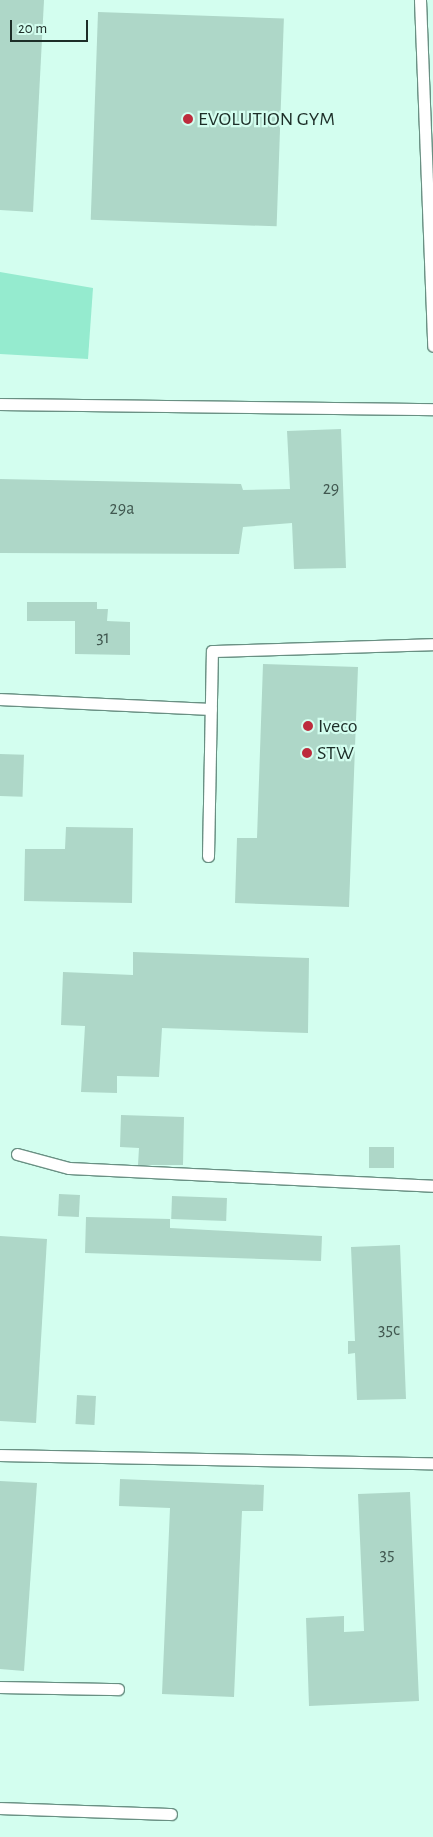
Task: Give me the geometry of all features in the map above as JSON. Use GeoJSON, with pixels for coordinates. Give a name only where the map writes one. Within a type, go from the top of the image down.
{"type":"FeatureCollection","features":[{"type":"Feature","properties":{"kind":"lane"},"geometry":{"type":"LineString","coordinates":[[420,0],[433,346]]}},
{"type":"Feature","properties":{"kind":"lane"},"geometry":{"type":"LineString","coordinates":[[0,404],[433,409]]}},
{"type":"Feature","properties":{"kind":"lane"},"geometry":{"type":"LineString","coordinates":[[208,856],[212,651],[433,644]]}},
{"type":"Feature","properties":{"kind":"lane"},"geometry":{"type":"LineString","coordinates":[[0,699],[211,709]]}},
{"type":"Feature","properties":{"kind":"lane"},"geometry":{"type":"LineString","coordinates":[[17,1154],[68,1168],[433,1186]]}},
{"type":"Feature","properties":{"kind":"lane"},"geometry":{"type":"LineString","coordinates":[[0,1454],[433,1463]]}},
{"type":"Feature","properties":{"kind":"lane"},"geometry":{"type":"LineString","coordinates":[[0,1687],[118,1689]]}},
{"type":"Feature","properties":{"kind":"lane"},"geometry":{"type":"LineString","coordinates":[[0,1808],[171,1814]]}},
{"type":"Feature","properties":{"kind":"green space"},"geometry":{"type":"Polygon","coordinates":[[[0,272],[93,288],[88,359],[0,354],[0,272]]]}},
{"type":"Feature","properties":{"kind":"building"},"geometry":{"type":"Polygon","coordinates":[[[0,0],[44,0],[33,212],[0,210],[0,0]]]}},
{"type":"Feature","properties":{"kind":"building","name":"EVOLUTION GYM"},"geometry":{"type":"Polygon","coordinates":[[[98,12],[284,18],[277,226],[91,220],[98,12]]]}},
{"type":"Feature","properties":{"kind":"building"},"geometry":{"type":"Polygon","coordinates":[[[341,429],[346,568],[294,569],[292,523],[243,527],[239,554],[0,553],[0,479],[241,484],[243,490],[290,489],[287,431],[341,429]]]}},
{"type":"Feature","properties":{"kind":"building"},"geometry":{"type":"Polygon","coordinates":[[[27,602],[97,602],[97,609],[108,609],[107,621],[130,622],[130,655],[75,654],[75,621],[27,621],[27,602]]]}},
{"type":"Feature","properties":{"kind":"building","name":"STW"},"geometry":{"type":"Polygon","coordinates":[[[263,664],[358,667],[349,907],[235,903],[237,838],[257,838],[263,664]]]}},
{"type":"Feature","properties":{"kind":"building"},"geometry":{"type":"Polygon","coordinates":[[[0,754],[24,755],[23,797],[0,796],[0,754]]]}},
{"type":"Feature","properties":{"kind":"building"},"geometry":{"type":"Polygon","coordinates":[[[66,827],[133,828],[132,903],[24,901],[25,849],[65,849],[66,827]]]}},
{"type":"Feature","properties":{"kind":"building"},"geometry":{"type":"Polygon","coordinates":[[[133,952],[309,958],[308,1033],[162,1028],[159,1077],[117,1076],[117,1093],[81,1092],[85,1026],[61,1025],[63,972],[133,975],[133,952]]]}},
{"type":"Feature","properties":{"kind":"building"},"geometry":{"type":"Polygon","coordinates":[[[121,1115],[184,1117],[183,1165],[138,1165],[139,1148],[120,1147],[121,1115]]]}},
{"type":"Feature","properties":{"kind":"building"},"geometry":{"type":"Polygon","coordinates":[[[369,1147],[394,1147],[394,1168],[369,1168],[369,1147]]]}},
{"type":"Feature","properties":{"kind":"building"},"geometry":{"type":"Polygon","coordinates":[[[59,1194],[80,1195],[79,1217],[58,1216],[59,1194]]]}},
{"type":"Feature","properties":{"kind":"building"},"geometry":{"type":"Polygon","coordinates":[[[172,1196],[227,1198],[226,1221],[171,1219],[172,1196]]]}},
{"type":"Feature","properties":{"kind":"building"},"geometry":{"type":"Polygon","coordinates":[[[86,1217],[170,1219],[170,1228],[322,1236],[321,1261],[85,1253],[86,1217]]]}},
{"type":"Feature","properties":{"kind":"building"},"geometry":{"type":"Polygon","coordinates":[[[0,1236],[47,1239],[36,1423],[0,1421],[0,1236]]]}},
{"type":"Feature","properties":{"kind":"building"},"geometry":{"type":"Polygon","coordinates":[[[400,1245],[406,1399],[357,1400],[355,1353],[348,1354],[348,1341],[355,1341],[351,1247],[400,1245]]]}},
{"type":"Feature","properties":{"kind":"building"},"geometry":{"type":"Polygon","coordinates":[[[77,1395],[96,1396],[94,1425],[75,1424],[77,1395]]]}},
{"type":"Feature","properties":{"kind":"building"},"geometry":{"type":"Polygon","coordinates":[[[120,1479],[264,1485],[263,1511],[242,1511],[234,1697],[162,1694],[170,1508],[119,1506],[120,1479]]]}},
{"type":"Feature","properties":{"kind":"building"},"geometry":{"type":"Polygon","coordinates":[[[0,1481],[37,1483],[24,1671],[0,1669],[0,1481]]]}},
{"type":"Feature","properties":{"kind":"building"},"geometry":{"type":"Polygon","coordinates":[[[410,1492],[419,1701],[309,1706],[306,1618],[344,1616],[344,1632],[364,1631],[358,1494],[410,1492]]]}},
{"type":"Feature","properties":{"kind":"place","name":"EVOLUTION GYM"},"geometry":{"type":"Point","coordinates":[188,119]}},
{"type":"Feature","properties":{"kind":"place","name":"Iveco"},"geometry":{"type":"Point","coordinates":[308,726]}},
{"type":"Feature","properties":{"kind":"place","name":"STW"},"geometry":{"type":"Point","coordinates":[307,753]}}]}
